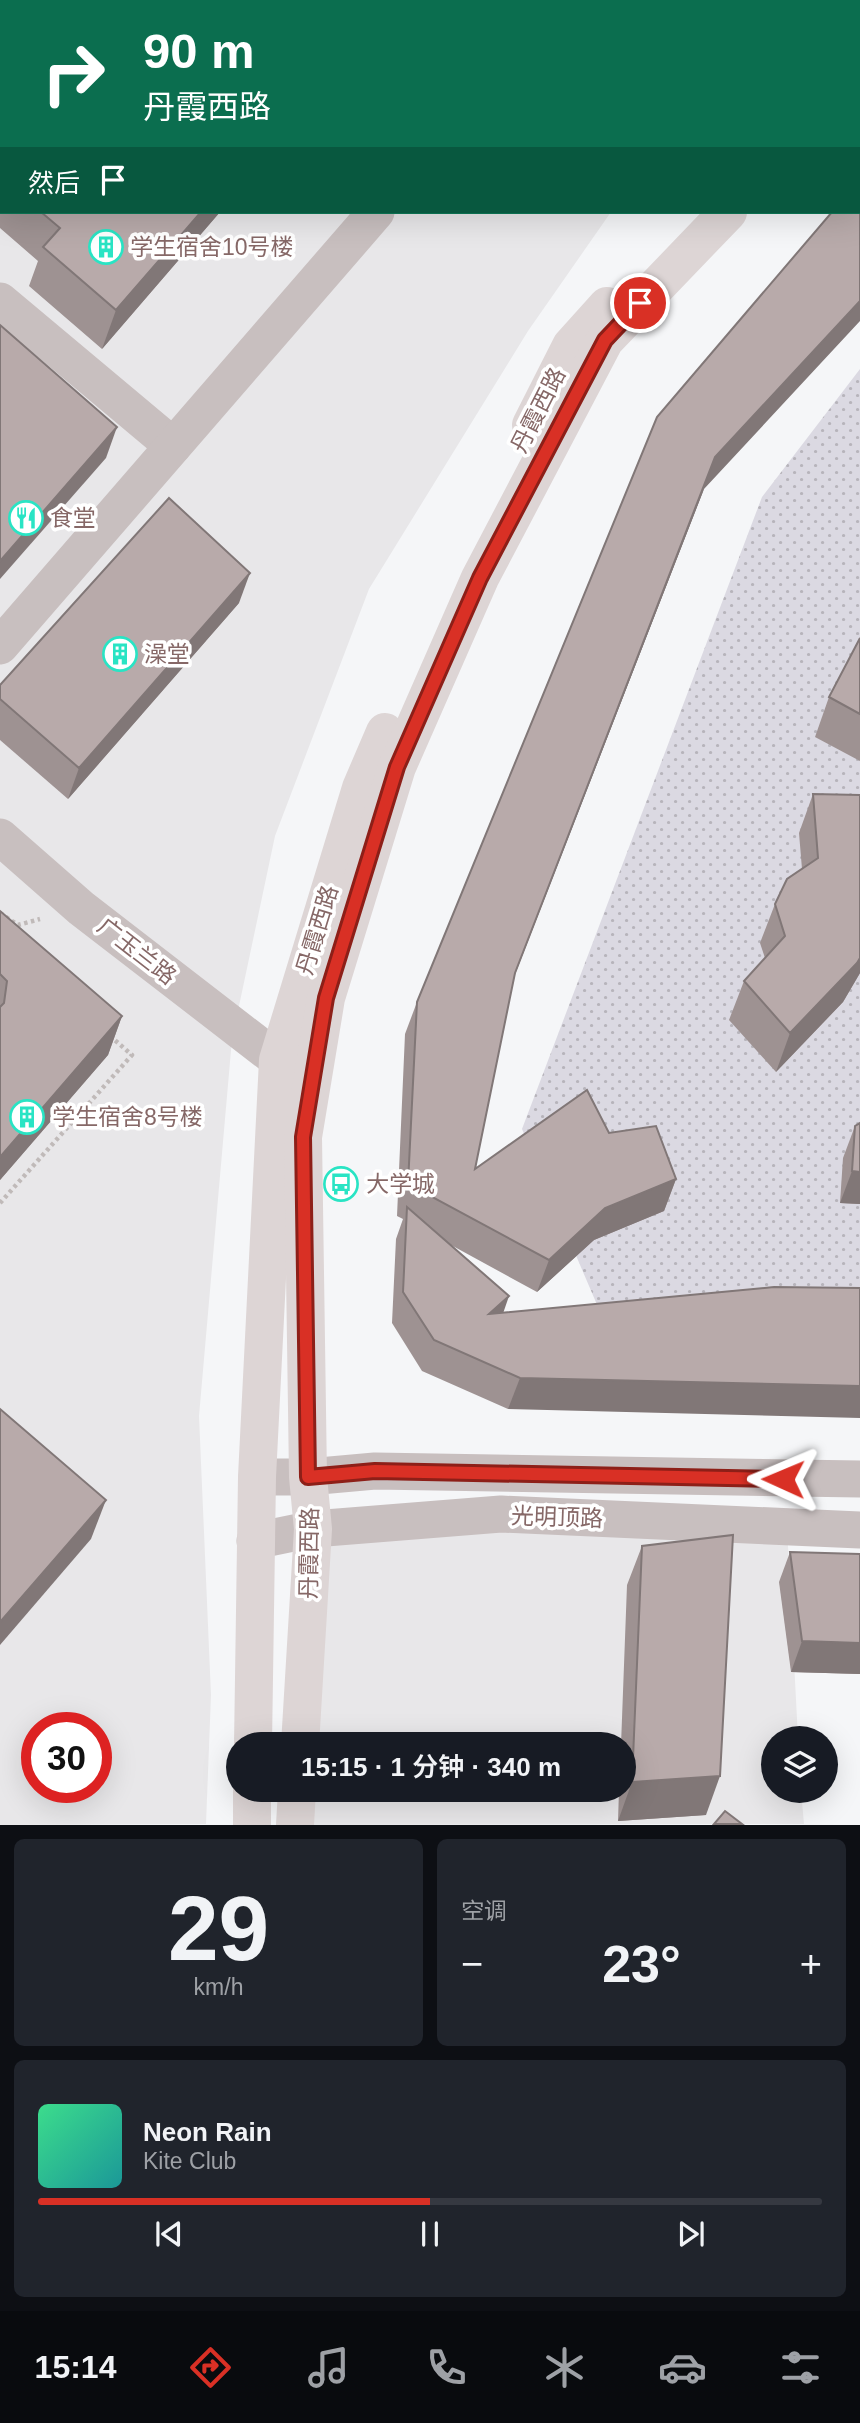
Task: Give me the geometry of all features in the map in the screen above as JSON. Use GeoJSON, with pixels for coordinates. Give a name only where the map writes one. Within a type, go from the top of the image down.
{"type":"FeatureCollection","features":[{"type":"Feature","properties":{"kind":"main road","name":"丹霞西路"},"geometry":{"type":"LineString","coordinates":[[253,1732],[257,1477],[278,1060],[361,788],[449,584],[571,346],[692,214]]}},
{"type":"Feature","properties":{"kind":"main road","name":"丹霞西路"},"geometry":{"type":"LineString","coordinates":[[301,1732],[313,1529],[308,1477],[303,1137],[326,998],[397,767],[480,578],[605,340],[726,214]]}},
{"type":"Feature","properties":{"kind":"main road"},"geometry":{"type":"LineString","coordinates":[[252,1825],[253,1802]]}},
{"type":"Feature","properties":{"kind":"main road"},"geometry":{"type":"LineString","coordinates":[[295,1825],[296,1802]]}},
{"type":"Feature","properties":{"kind":"street"},"geometry":{"type":"LineString","coordinates":[[0,646],[374,214]]}},
{"type":"Feature","properties":{"kind":"street"},"geometry":{"type":"LineString","coordinates":[[0,300],[173,446]]}},
{"type":"Feature","properties":{"kind":"street","name":"广玉兰路"},"geometry":{"type":"LineString","coordinates":[[0,837],[81,908],[278,1060]]}},
{"type":"Feature","properties":{"kind":"street","name":"光明顶路"},"geometry":{"type":"LineString","coordinates":[[257,1477],[308,1477],[375,1471],[860,1479]]}},
{"type":"Feature","properties":{"kind":"street","name":"光明顶路"},"geometry":{"type":"LineString","coordinates":[[256,1541],[313,1529],[501,1514],[860,1530]]}},
{"type":"Feature","properties":{"kind":"path"},"geometry":{"type":"LineString","coordinates":[[0,1203],[132,1055],[101,1028]]}},
{"type":"Feature","properties":{"kind":"shaded area"},"geometry":{"type":"Polygon","coordinates":[[[0,214],[610,214],[528,331],[369,589],[275,836],[232,1039],[199,1416],[211,1695],[206,1824],[0,1825],[0,214]]]}},
{"type":"Feature","properties":{"kind":"shaded area"},"geometry":{"type":"Polygon","coordinates":[[[860,369],[860,1288],[769,1288],[601,1314],[522,1129],[762,497],[860,369]]]}},
{"type":"Feature","properties":{"kind":"shaded area"},"geometry":{"type":"Polygon","coordinates":[[[787,1527],[797,1726],[761,1726],[761,1803],[802,1803],[804,1824],[295,1825],[296,1802],[636,1802],[636,1732],[301,1732],[313,1529],[787,1527]]]}},
{"type":"Feature","properties":{"kind":"building"},"geometry":{"type":"Polygon","coordinates":[[[43,214],[199,214],[116,310],[43,247],[60,228],[43,214]]]}},
{"type":"Feature","properties":{"kind":"building"},"geometry":{"type":"Polygon","coordinates":[[[830,214],[860,214],[860,301],[715,457],[515,973],[475,1169],[587,1090],[609,1133],[656,1126],[676,1179],[605,1208],[549,1260],[408,1184],[417,1002],[657,417],[830,214]]]}},
{"type":"Feature","properties":{"kind":"building","name":"食堂"},"geometry":{"type":"Polygon","coordinates":[[[0,325],[117,427],[0,561],[0,325]]]}},
{"type":"Feature","properties":{"kind":"building","name":"澡堂"},"geometry":{"type":"Polygon","coordinates":[[[169,498],[250,573],[79,768],[0,699],[0,685],[169,498]]]}},
{"type":"Feature","properties":{"kind":"building"},"geometry":{"type":"Polygon","coordinates":[[[860,638],[860,714],[829,697],[860,638]]]}},
{"type":"Feature","properties":{"kind":"building"},"geometry":{"type":"Polygon","coordinates":[[[813,794],[860,795],[860,958],[790,1033],[744,981],[785,936],[775,904],[787,879],[818,858],[813,794]]]}},
{"type":"Feature","properties":{"kind":"building","name":"学生宿舍8号楼"},"geometry":{"type":"Polygon","coordinates":[[[0,911],[122,1016],[0,1157],[0,1007],[4,1003],[7,981],[0,974],[0,911]]]}},
{"type":"Feature","properties":{"kind":"building"},"geometry":{"type":"Polygon","coordinates":[[[860,1123],[860,1172],[852,1171],[855,1126],[860,1123]]]}},
{"type":"Feature","properties":{"kind":"building"},"geometry":{"type":"Polygon","coordinates":[[[407,1207],[509,1296],[489,1314],[774,1287],[860,1288],[860,1386],[520,1378],[434,1340],[403,1292],[407,1207]]]}},
{"type":"Feature","properties":{"kind":"building"},"geometry":{"type":"Polygon","coordinates":[[[0,1409],[106,1500],[0,1622],[0,1409]]]}},
{"type":"Feature","properties":{"kind":"building"},"geometry":{"type":"Polygon","coordinates":[[[733,1535],[720,1776],[636,1782],[634,1732],[642,1546],[733,1535]]]}},
{"type":"Feature","properties":{"kind":"building"},"geometry":{"type":"Polygon","coordinates":[[[790,1552],[860,1554],[860,1643],[802,1641],[790,1552]]]}},
{"type":"Feature","properties":{"kind":"building"},"geometry":{"type":"Polygon","coordinates":[[[725,1811],[742,1824],[714,1824],[725,1811]]]}},
{"type":"Feature","properties":{"kind":"place","name":"学生宿舍10号楼"},"geometry":{"type":"Point","coordinates":[106,247]}},
{"type":"Feature","properties":{"kind":"place","name":"食堂"},"geometry":{"type":"Point","coordinates":[26,518]}},
{"type":"Feature","properties":{"kind":"place","name":"澡堂"},"geometry":{"type":"Point","coordinates":[120,654]}},
{"type":"Feature","properties":{"kind":"place","name":"学生宿舍8号楼"},"geometry":{"type":"Point","coordinates":[27,1117]}},
{"type":"Feature","properties":{"kind":"place","name":"大学城"},"geometry":{"type":"Point","coordinates":[341,1184]}},
{"type":"Feature","properties":{"kind":"route"},"geometry":{"type":"LineString","coordinates":[[640,303],[605,340],[480,578],[397,767],[326,998],[303,1137],[308,1477],[375,1471],[783,1479]]}}]}
